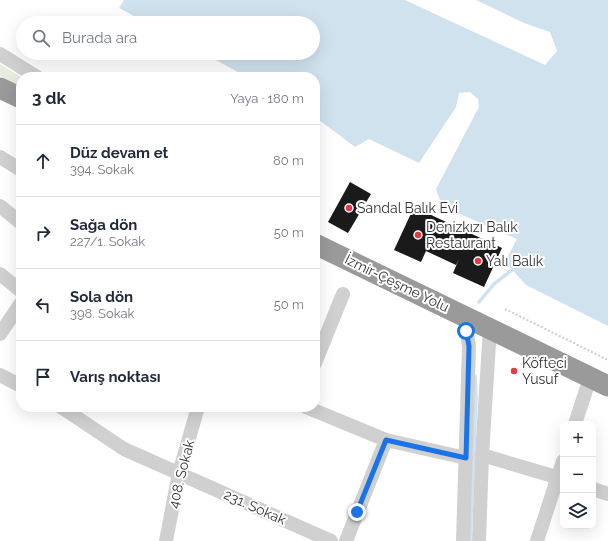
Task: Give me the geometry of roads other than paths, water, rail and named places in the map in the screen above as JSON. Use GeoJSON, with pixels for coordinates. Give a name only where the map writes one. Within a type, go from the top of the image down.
{"type":"FeatureCollection","features":[{"type":"Feature","properties":{"kind":"highway"},"geometry":{"type":"LineString","coordinates":[[0,88],[16,96]]}},
{"type":"Feature","properties":{"kind":"highway","name":"İzmir-Çeşme Yolu"},"geometry":{"type":"LineString","coordinates":[[320,246],[599,382]]}},
{"type":"Feature","properties":{"kind":"street"},"geometry":{"type":"LineString","coordinates":[[0,54],[29,72]]}},
{"type":"Feature","properties":{"kind":"street"},"geometry":{"type":"LineString","coordinates":[[0,157],[16,167]]}},
{"type":"Feature","properties":{"kind":"street"},"geometry":{"type":"LineString","coordinates":[[0,206],[16,220]]}},
{"type":"Feature","properties":{"kind":"street"},"geometry":{"type":"LineString","coordinates":[[0,274],[16,287]]}},
{"type":"Feature","properties":{"kind":"street"},"geometry":{"type":"LineString","coordinates":[[320,351],[344,294]]}},
{"type":"Feature","properties":{"kind":"street"},"geometry":{"type":"LineString","coordinates":[[3,324],[16,309]]}},
{"type":"Feature","properties":{"kind":"street"},"geometry":{"type":"LineString","coordinates":[[463,541],[469,346],[464,316]]}},
{"type":"Feature","properties":{"kind":"street"},"geometry":{"type":"LineString","coordinates":[[480,541],[482,455],[490,328]]}},
{"type":"Feature","properties":{"kind":"street"},"geometry":{"type":"LineString","coordinates":[[0,375],[16,383]]}},
{"type":"Feature","properties":{"kind":"street"},"geometry":{"type":"LineString","coordinates":[[577,421],[599,382]]}},
{"type":"Feature","properties":{"kind":"street","name":"231. Sokak"},"geometry":{"type":"LineString","coordinates":[[68,412],[124,449],[331,541]]}},
{"type":"Feature","properties":{"kind":"street","name":"408. Sokak"},"geometry":{"type":"LineString","coordinates":[[166,541],[179,473],[197,412]]}},
{"type":"Feature","properties":{"kind":"street"},"geometry":{"type":"LineString","coordinates":[[318,412],[386,440],[466,458]]}},
{"type":"Feature","properties":{"kind":"street"},"geometry":{"type":"LineString","coordinates":[[346,541],[386,440]]}},
{"type":"Feature","properties":{"kind":"street"},"geometry":{"type":"LineString","coordinates":[[482,455],[560,478]]}},
{"type":"Feature","properties":{"kind":"street"},"geometry":{"type":"LineString","coordinates":[[537,541],[560,481]]}},
{"type":"Feature","properties":{"kind":"street"},"geometry":{"type":"LineString","coordinates":[[596,490],[608,494]]}},
{"type":"Feature","properties":{"kind":"water"},"geometry":{"type":"Polygon","coordinates":[[[124,0],[405,0],[545,65],[557,51],[550,32],[524,23],[476,0],[608,0],[608,326],[526,285],[505,262],[517,239],[442,206],[436,189],[479,107],[478,99],[470,92],[459,93],[456,107],[419,163],[369,139],[355,147],[320,121],[320,72],[238,72],[216,60],[320,60],[320,16],[134,16],[119,8],[124,0]]]}},
{"type":"Feature","properties":{"kind":"waterway"},"geometry":{"type":"LineString","coordinates":[[479,302],[494,284],[512,270]]}},
{"type":"Feature","properties":{"kind":"waterway"},"geometry":{"type":"LineString","coordinates":[[470,541],[476,397],[475,376]]}},
{"type":"Feature","properties":{"kind":"place","name":"Sandal Balık Evi"},"geometry":{"type":"Point","coordinates":[349,208]}},
{"type":"Feature","properties":{"kind":"place","name":"Denizkızı Balık Restaurant"},"geometry":{"type":"Point","coordinates":[418,235]}},
{"type":"Feature","properties":{"kind":"place","name":"Yalı Balık"},"geometry":{"type":"Point","coordinates":[478,261]}},
{"type":"Feature","properties":{"kind":"place","name":"Köfteci Yusuf"},"geometry":{"type":"Point","coordinates":[514,371]}}]}
